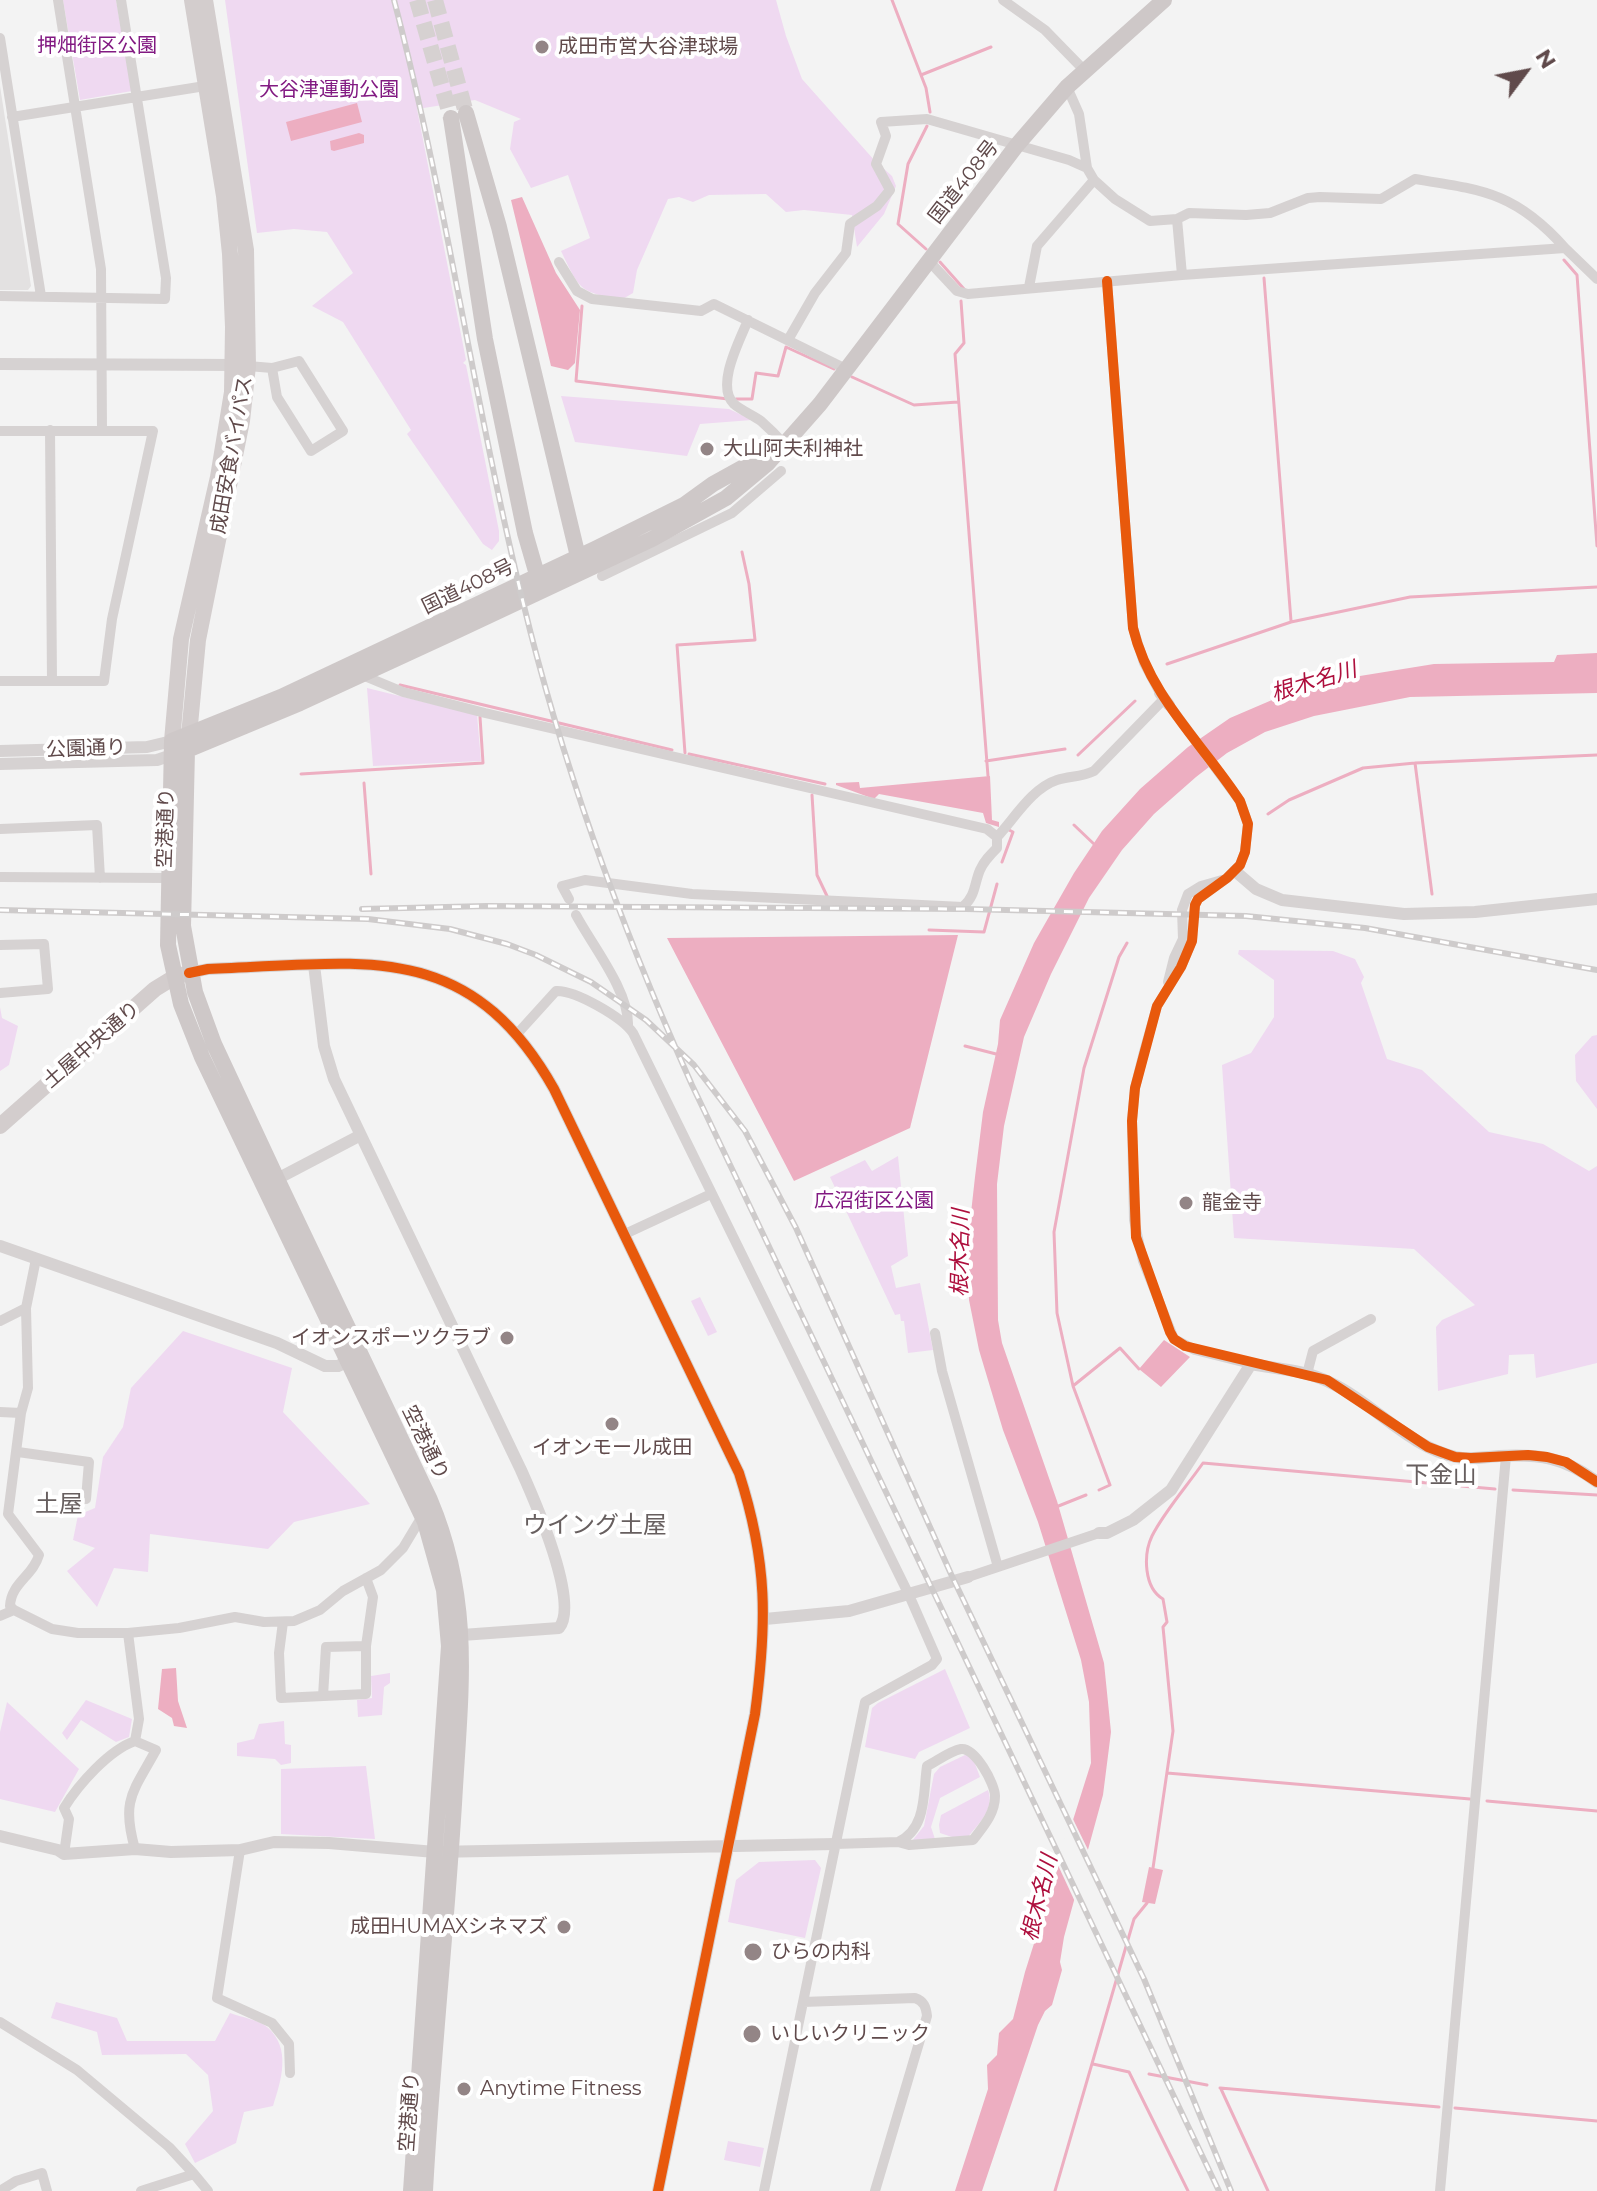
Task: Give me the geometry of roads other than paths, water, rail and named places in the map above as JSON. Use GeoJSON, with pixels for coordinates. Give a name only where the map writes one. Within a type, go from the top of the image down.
{"type":"FeatureCollection","features":[{"type":"Feature","properties":{"kind":"highway","name":"国道408号"},"geometry":{"type":"LineString","coordinates":[[180,746],[281,697],[580,564],[784,444],[846,369],[1017,145],[1084,70],[1164,0]]}},
{"type":"Feature","properties":{"kind":"highway"},"geometry":{"type":"LineString","coordinates":[[539,583],[485,339],[457,143],[459,115],[473,137],[499,227],[580,564]]}},
{"type":"Feature","properties":{"kind":"highway","name":"国道408号"},"geometry":{"type":"LineString","coordinates":[[180,746],[300,703],[539,583]]}},
{"type":"Feature","properties":{"kind":"highway","name":"空港通り"},"geometry":{"type":"LineString","coordinates":[[180,746],[168,878],[168,945],[453,1570],[462,1635],[411,2191]]}},
{"type":"Feature","properties":{"kind":"highway","name":"空港通り"},"geometry":{"type":"LineString","coordinates":[[180,746],[181,975],[202,1057],[355,1358]]}},
{"type":"Feature","properties":{"kind":"highway","name":"空港通り"},"geometry":{"type":"LineString","coordinates":[[425,2191],[443,1852],[449,1646],[427,1511]]}},
{"type":"Feature","properties":{"kind":"main road","name":"成田安食バイパス"},"geometry":{"type":"LineString","coordinates":[[180,746],[242,421],[240,365],[224,196],[192,0]]}},
{"type":"Feature","properties":{"kind":"main road","name":"成田安食バイパス"},"geometry":{"type":"LineString","coordinates":[[205,0],[246,250],[240,365]]}},
{"type":"Feature","properties":{"kind":"main road","name":"土屋中央通り"},"geometry":{"type":"LineString","coordinates":[[0,1126],[155,989],[181,975]]}},
{"type":"Feature","properties":{"kind":"street"},"geometry":{"type":"LineString","coordinates":[[58,0],[96,232],[102,297],[102,430]]}},
{"type":"Feature","properties":{"kind":"street"},"geometry":{"type":"LineString","coordinates":[[0,296],[165,299],[166,278],[121,0]]}},
{"type":"Feature","properties":{"kind":"street"},"geometry":{"type":"LineString","coordinates":[[1003,0],[1045,30],[1084,70]]}},
{"type":"Feature","properties":{"kind":"street"},"geometry":{"type":"LineString","coordinates":[[0,38],[41,296]]}},
{"type":"Feature","properties":{"kind":"street"},"geometry":{"type":"LineString","coordinates":[[12,117],[205,86]]}},
{"type":"Feature","properties":{"kind":"street"},"geometry":{"type":"LineString","coordinates":[[1067,87],[1079,114],[1087,168],[1094,180],[1115,199],[1150,221],[1177,219],[1189,213],[1270,213],[1308,198],[1381,199],[1415,179],[1482,191],[1517,205],[1533,215],[1597,279]]}},
{"type":"Feature","properties":{"kind":"street"},"geometry":{"type":"LineString","coordinates":[[788,340],[815,293],[846,253],[850,224],[877,206],[890,190],[876,164],[886,136],[881,122],[927,119],[1087,168]]}},
{"type":"Feature","properties":{"kind":"street"},"geometry":{"type":"LineString","coordinates":[[1029,287],[1037,246],[1094,180]]}},
{"type":"Feature","properties":{"kind":"street"},"geometry":{"type":"LineString","coordinates":[[1177,219],[1182,275]]}},
{"type":"Feature","properties":{"kind":"street"},"geometry":{"type":"LineString","coordinates":[[928,260],[957,291],[968,294],[1182,275],[1565,248]]}},
{"type":"Feature","properties":{"kind":"street"},"geometry":{"type":"LineString","coordinates":[[559,262],[577,291],[592,299],[701,311],[714,304],[846,369]]}},
{"type":"Feature","properties":{"kind":"street"},"geometry":{"type":"LineString","coordinates":[[1107,281],[1133,628],[1144,663],[1165,699],[1232,789],[1245,811],[1248,830],[1245,852],[1231,874],[1195,905],[1192,941],[1181,967],[1157,1006],[1135,1088],[1132,1121],[1136,1237],[1157,1299],[1174,1339],[1195,1350],[1327,1380],[1428,1447],[1463,1458],[1528,1455],[1566,1462],[1597,1482]]}},
{"type":"Feature","properties":{"kind":"street"},"geometry":{"type":"LineString","coordinates":[[748,320],[726,384],[731,399],[784,444]]}},
{"type":"Feature","properties":{"kind":"street"},"geometry":{"type":"LineString","coordinates":[[0,364],[240,365],[272,368],[299,361],[343,431],[311,451],[277,397],[272,368]]}},
{"type":"Feature","properties":{"kind":"street"},"geometry":{"type":"LineString","coordinates":[[50,430],[52,681]]}},
{"type":"Feature","properties":{"kind":"street"},"geometry":{"type":"LineString","coordinates":[[0,431],[153,431],[112,619],[104,681],[0,681]]}},
{"type":"Feature","properties":{"kind":"street"},"geometry":{"type":"LineString","coordinates":[[602,576],[732,513],[781,471]]}},
{"type":"Feature","properties":{"kind":"street"},"geometry":{"type":"LineString","coordinates":[[360,674],[403,692],[485,713],[1003,831]]}},
{"type":"Feature","properties":{"kind":"street"},"geometry":{"type":"LineString","coordinates":[[569,899],[562,886],[571,881],[585,880],[692,894],[958,908],[972,898],[981,867],[997,848],[1003,831],[1032,797],[1054,781],[1094,771],[1165,699]]}},
{"type":"Feature","properties":{"kind":"street","name":"公園通り"},"geometry":{"type":"LineString","coordinates":[[0,751],[180,746]]}},
{"type":"Feature","properties":{"kind":"street","name":"公園通り"},"geometry":{"type":"LineString","coordinates":[[0,764],[157,760],[180,746]]}},
{"type":"Feature","properties":{"kind":"street"},"geometry":{"type":"LineString","coordinates":[[0,829],[97,825],[100,878]]}},
{"type":"Feature","properties":{"kind":"street"},"geometry":{"type":"LineString","coordinates":[[1231,874],[1282,900],[1404,914],[1475,912],[1597,899]]}},
{"type":"Feature","properties":{"kind":"street"},"geometry":{"type":"LineString","coordinates":[[0,877],[168,878]]}},
{"type":"Feature","properties":{"kind":"street"},"geometry":{"type":"LineString","coordinates":[[576,915],[618,988],[628,1025],[909,1595],[937,1659],[932,1665],[865,1702],[764,2191]]}},
{"type":"Feature","properties":{"kind":"street"},"geometry":{"type":"LineString","coordinates":[[0,945],[44,944],[48,989],[0,993]]}},
{"type":"Feature","properties":{"kind":"street"},"geometry":{"type":"LineString","coordinates":[[314,965],[328,1064],[359,1136],[535,1500],[550,1539],[563,1592],[565,1619],[559,1628],[462,1635]]}},
{"type":"Feature","properties":{"kind":"street"},"geometry":{"type":"LineString","coordinates":[[181,975],[208,969],[395,966],[436,977],[472,994],[517,1034],[554,1089],[739,1473],[757,1538],[765,1619],[764,1649],[755,1714],[658,2191]]}},
{"type":"Feature","properties":{"kind":"street"},"geometry":{"type":"LineString","coordinates":[[517,1034],[556,991],[567,990],[628,1025]]}},
{"type":"Feature","properties":{"kind":"street"},"geometry":{"type":"LineString","coordinates":[[277,1179],[359,1136]]}},
{"type":"Feature","properties":{"kind":"street"},"geometry":{"type":"LineString","coordinates":[[625,1234],[711,1194]]}},
{"type":"Feature","properties":{"kind":"street"},"geometry":{"type":"LineString","coordinates":[[0,1246],[277,1343],[325,1366],[338,1366],[355,1358]]}},
{"type":"Feature","properties":{"kind":"street"},"geometry":{"type":"LineString","coordinates":[[36,1259],[26,1308],[28,1388],[4,1515],[39,1555],[12,1591],[10,1606],[14,1610],[60,1631],[128,1633],[179,1628],[235,1617],[294,1621],[320,1610],[343,1591],[381,1570],[403,1548],[427,1511]]}},
{"type":"Feature","properties":{"kind":"street"},"geometry":{"type":"LineString","coordinates":[[0,1321],[26,1308]]}},
{"type":"Feature","properties":{"kind":"street"},"geometry":{"type":"LineString","coordinates":[[1307,1374],[1313,1351],[1371,1319]]}},
{"type":"Feature","properties":{"kind":"street"},"geometry":{"type":"LineString","coordinates":[[935,1333],[942,1371],[1003,1565]]}},
{"type":"Feature","properties":{"kind":"street"},"geometry":{"type":"LineString","coordinates":[[765,1619],[849,1611],[909,1595],[1107,1533],[1133,1520],[1171,1490],[1251,1364]]}},
{"type":"Feature","properties":{"kind":"street"},"geometry":{"type":"LineString","coordinates":[[0,1412],[21,1413]]}},
{"type":"Feature","properties":{"kind":"street"},"geometry":{"type":"LineString","coordinates":[[18,1452],[89,1462],[86,1499]]}},
{"type":"Feature","properties":{"kind":"street"},"geometry":{"type":"LineString","coordinates":[[1440,2191],[1506,1456]]}},
{"type":"Feature","properties":{"kind":"street"},"geometry":{"type":"LineString","coordinates":[[283,1622],[279,1653],[281,1698],[366,1694],[366,1646],[373,1597],[366,1578]]}},
{"type":"Feature","properties":{"kind":"street"},"geometry":{"type":"LineString","coordinates":[[0,1616],[14,1610]]}},
{"type":"Feature","properties":{"kind":"street"},"geometry":{"type":"LineString","coordinates":[[128,1633],[139,1719],[135,1741]]}},
{"type":"Feature","properties":{"kind":"street"},"geometry":{"type":"LineString","coordinates":[[323,1696],[326,1647],[366,1646]]}},
{"type":"Feature","properties":{"kind":"street"},"geometry":{"type":"LineString","coordinates":[[64,1854],[69,1819],[64,1808],[77,1786],[125,1744],[135,1741],[156,1750],[131,1796],[127,1821],[135,1849]]}},
{"type":"Feature","properties":{"kind":"street"},"geometry":{"type":"LineString","coordinates":[[0,1836],[64,1854],[135,1849],[171,1852],[240,1850],[274,1842],[443,1852],[898,1842],[909,1845],[973,1840],[991,1817],[996,1795],[976,1755],[960,1749],[927,1766],[920,1805],[921,1818],[906,1838],[898,1842]]}},
{"type":"Feature","properties":{"kind":"street"},"geometry":{"type":"LineString","coordinates":[[240,1850],[217,1998],[272,2023],[289,2044],[290,2073]]}},
{"type":"Feature","properties":{"kind":"street"},"geometry":{"type":"LineString","coordinates":[[803,2002],[915,1998],[921,2000],[926,2008],[927,2016],[875,2191]]}},
{"type":"Feature","properties":{"kind":"street"},"geometry":{"type":"LineString","coordinates":[[0,2022],[77,2070],[169,2147],[208,2191]]}},
{"type":"Feature","properties":{"kind":"street"},"geometry":{"type":"LineString","coordinates":[[0,2191],[16,2181],[42,2173],[47,2191]]}},
{"type":"Feature","properties":{"kind":"street"},"geometry":{"type":"LineString","coordinates":[[141,2191],[194,2174]]}},
{"type":"Feature","properties":{"kind":"waterway"},"geometry":{"type":"LineString","coordinates":[[892,0],[926,88],[930,112]]}},
{"type":"Feature","properties":{"kind":"waterway"},"geometry":{"type":"LineString","coordinates":[[921,75],[991,47]]}},
{"type":"Feature","properties":{"kind":"waterway"},"geometry":{"type":"LineString","coordinates":[[926,249],[898,224],[908,164],[927,126]]}},
{"type":"Feature","properties":{"kind":"waterway"},"geometry":{"type":"LineString","coordinates":[[1564,260],[1577,275],[1597,546]]}},
{"type":"Feature","properties":{"kind":"waterway"},"geometry":{"type":"LineString","coordinates":[[940,262],[964,289]]}},
{"type":"Feature","properties":{"kind":"waterway"},"geometry":{"type":"LineString","coordinates":[[1264,278],[1291,621]]}},
{"type":"Feature","properties":{"kind":"waterway"},"geometry":{"type":"LineString","coordinates":[[961,301],[964,343],[955,354],[988,776]]}},
{"type":"Feature","properties":{"kind":"waterway"},"geometry":{"type":"LineString","coordinates":[[582,306],[576,381],[728,399]]}},
{"type":"Feature","properties":{"kind":"waterway"},"geometry":{"type":"LineString","coordinates":[[736,399],[752,399],[756,373],[778,376],[786,347],[834,369]]}},
{"type":"Feature","properties":{"kind":"waterway"},"geometry":{"type":"LineString","coordinates":[[852,377],[914,405],[958,402]]}},
{"type":"Feature","properties":{"kind":"waterway"},"geometry":{"type":"LineString","coordinates":[[685,753],[677,645],[755,640],[742,552]]}},
{"type":"Feature","properties":{"kind":"waterway"},"geometry":{"type":"LineString","coordinates":[[1167,664],[1291,622],[1410,597],[1597,587]]}},
{"type":"Feature","properties":{"kind":"waterway"},"geometry":{"type":"LineString","coordinates":[[400,685],[672,750]]}},
{"type":"Feature","properties":{"kind":"waterway"},"geometry":{"type":"LineString","coordinates":[[1078,755],[1135,701]]}},
{"type":"Feature","properties":{"kind":"waterway"},"geometry":{"type":"LineString","coordinates":[[301,774],[483,763],[480,717]]}},
{"type":"Feature","properties":{"kind":"waterway"},"geometry":{"type":"LineString","coordinates":[[986,761],[1065,749]]}},
{"type":"Feature","properties":{"kind":"waterway"},"geometry":{"type":"LineString","coordinates":[[689,754],[825,784]]}},
{"type":"Feature","properties":{"kind":"waterway"},"geometry":{"type":"LineString","coordinates":[[1268,814],[1289,800],[1363,768],[1597,755]]}},
{"type":"Feature","properties":{"kind":"waterway"},"geometry":{"type":"LineString","coordinates":[[1415,763],[1432,894]]}},
{"type":"Feature","properties":{"kind":"waterway"},"geometry":{"type":"LineString","coordinates":[[364,783],[371,874]]}},
{"type":"Feature","properties":{"kind":"waterway"},"geometry":{"type":"LineString","coordinates":[[812,795],[817,875],[827,896]]}},
{"type":"Feature","properties":{"kind":"waterway"},"geometry":{"type":"LineString","coordinates":[[1074,825],[1095,845]]}},
{"type":"Feature","properties":{"kind":"waterway"},"geometry":{"type":"LineString","coordinates":[[1002,862],[1013,832],[1009,830]]}},
{"type":"Feature","properties":{"kind":"waterway"},"geometry":{"type":"LineString","coordinates":[[929,930],[984,932],[997,884]]}},
{"type":"Feature","properties":{"kind":"waterway"},"geometry":{"type":"LineString","coordinates":[[1073,1386],[1057,1313],[1054,1232],[1084,1068],[1119,957],[1127,943]]}},
{"type":"Feature","properties":{"kind":"waterway"},"geometry":{"type":"LineString","coordinates":[[965,1046],[1000,1055]]}},
{"type":"Feature","properties":{"kind":"waterway"},"geometry":{"type":"LineString","coordinates":[[1099,1490],[1110,1485],[1073,1386],[1120,1348],[1139,1369]]}},
{"type":"Feature","properties":{"kind":"waterway"},"geometry":{"type":"LineString","coordinates":[[1153,1868],[1173,1731],[1163,1627],[1167,1622],[1163,1599],[1149,1579],[1147,1552],[1157,1527],[1203,1463],[1495,1489]]}},
{"type":"Feature","properties":{"kind":"waterway"},"geometry":{"type":"LineString","coordinates":[[1513,1490],[1597,1495]]}},
{"type":"Feature","properties":{"kind":"waterway"},"geometry":{"type":"LineString","coordinates":[[1056,1507],[1086,1495]]}},
{"type":"Feature","properties":{"kind":"waterway"},"geometry":{"type":"LineString","coordinates":[[1167,1773],[1470,1799]]}},
{"type":"Feature","properties":{"kind":"waterway"},"geometry":{"type":"LineString","coordinates":[[1487,1801],[1597,1811]]}},
{"type":"Feature","properties":{"kind":"waterway"},"geometry":{"type":"LineString","coordinates":[[1055,2191],[1134,1919],[1147,1903]]}},
{"type":"Feature","properties":{"kind":"waterway"},"geometry":{"type":"LineString","coordinates":[[1093,2064],[1129,2072],[1188,2191]]}},
{"type":"Feature","properties":{"kind":"waterway"},"geometry":{"type":"LineString","coordinates":[[1149,2074],[1207,2085]]}},
{"type":"Feature","properties":{"kind":"waterway"},"geometry":{"type":"LineString","coordinates":[[1220,2088],[1439,2107]]}},
{"type":"Feature","properties":{"kind":"waterway"},"geometry":{"type":"LineString","coordinates":[[1221,2089],[1268,2191]]}},
{"type":"Feature","properties":{"kind":"waterway"},"geometry":{"type":"LineString","coordinates":[[1455,2108],[1597,2121]]}},
{"type":"Feature","properties":{"kind":"tunnel"},"geometry":{"type":"LineString","coordinates":[[417,0],[451,118]]}},
{"type":"Feature","properties":{"kind":"tunnel"},"geometry":{"type":"LineString","coordinates":[[435,0],[466,113]]}},
{"type":"Feature","properties":{"kind":"railway"},"geometry":{"type":"LineString","coordinates":[[394,0],[429,149],[489,451],[523,602],[556,726],[618,907],[692,1085],[1219,2191]]}},
{"type":"Feature","properties":{"kind":"railway"},"geometry":{"type":"LineString","coordinates":[[362,909],[487,906],[966,909],[1246,916],[1365,928],[1597,970]]}},
{"type":"Feature","properties":{"kind":"railway"},"geometry":{"type":"LineString","coordinates":[[0,910],[368,919],[450,929],[507,944],[591,982],[646,1020],[694,1065],[745,1131],[796,1228],[951,1574],[1144,1979],[1231,2191]]}},
{"type":"Feature","properties":{"kind":"place","name":"成田市営大谷津球場"},"geometry":{"type":"Point","coordinates":[542,47]}},
{"type":"Feature","properties":{"kind":"place","name":"大山阿夫利神社"},"geometry":{"type":"Point","coordinates":[707,449]}},
{"type":"Feature","properties":{"kind":"place","name":"龍金寺"},"geometry":{"type":"Point","coordinates":[1186,1203]}},
{"type":"Feature","properties":{"kind":"place","name":"イオンスポーツクラブ"},"geometry":{"type":"Point","coordinates":[507,1338]}},
{"type":"Feature","properties":{"kind":"place","name":"イオンモール成田"},"geometry":{"type":"Point","coordinates":[612,1424]}},
{"type":"Feature","properties":{"kind":"place","name":"成田HUMAXシネマズ"},"geometry":{"type":"Point","coordinates":[564,1927]}},
{"type":"Feature","properties":{"kind":"place","name":"ひらの内科"},"geometry":{"type":"Point","coordinates":[753,1952]}},
{"type":"Feature","properties":{"kind":"place","name":"いしいクリニック"},"geometry":{"type":"Point","coordinates":[752,2034]}},
{"type":"Feature","properties":{"kind":"place","name":"Anytime Fitness"},"geometry":{"type":"Point","coordinates":[464,2089]}},
{"type":"Feature","properties":{"kind":"district","name":"下金山"},"geometry":{"type":"Point","coordinates":[1441,1476]}},
{"type":"Feature","properties":{"kind":"district","name":"土屋"},"geometry":{"type":"Point","coordinates":[59,1505]}},
{"type":"Feature","properties":{"kind":"district","name":"ウイング土屋"},"geometry":{"type":"Point","coordinates":[595,1526]}},
{"type":"Feature","properties":{"kind":"park label","name":"押畑街区公園"},"geometry":{"type":"Point","coordinates":[97,46]}},
{"type":"Feature","properties":{"kind":"park label","name":"大谷津運動公園"},"geometry":{"type":"Point","coordinates":[329,90]}},
{"type":"Feature","properties":{"kind":"park label","name":"広沼街区公園"},"geometry":{"type":"Point","coordinates":[874,1201]}},
{"type":"Feature","properties":{"kind":"water label","name":"根木名川"},"geometry":{"type":"Point","coordinates":[1314,682]}},
{"type":"Feature","properties":{"kind":"water label","name":"根木名川"},"geometry":{"type":"Point","coordinates":[961,1253]}},
{"type":"Feature","properties":{"kind":"water label","name":"根木名川"},"geometry":{"type":"Point","coordinates":[1040,1898]}}]}
